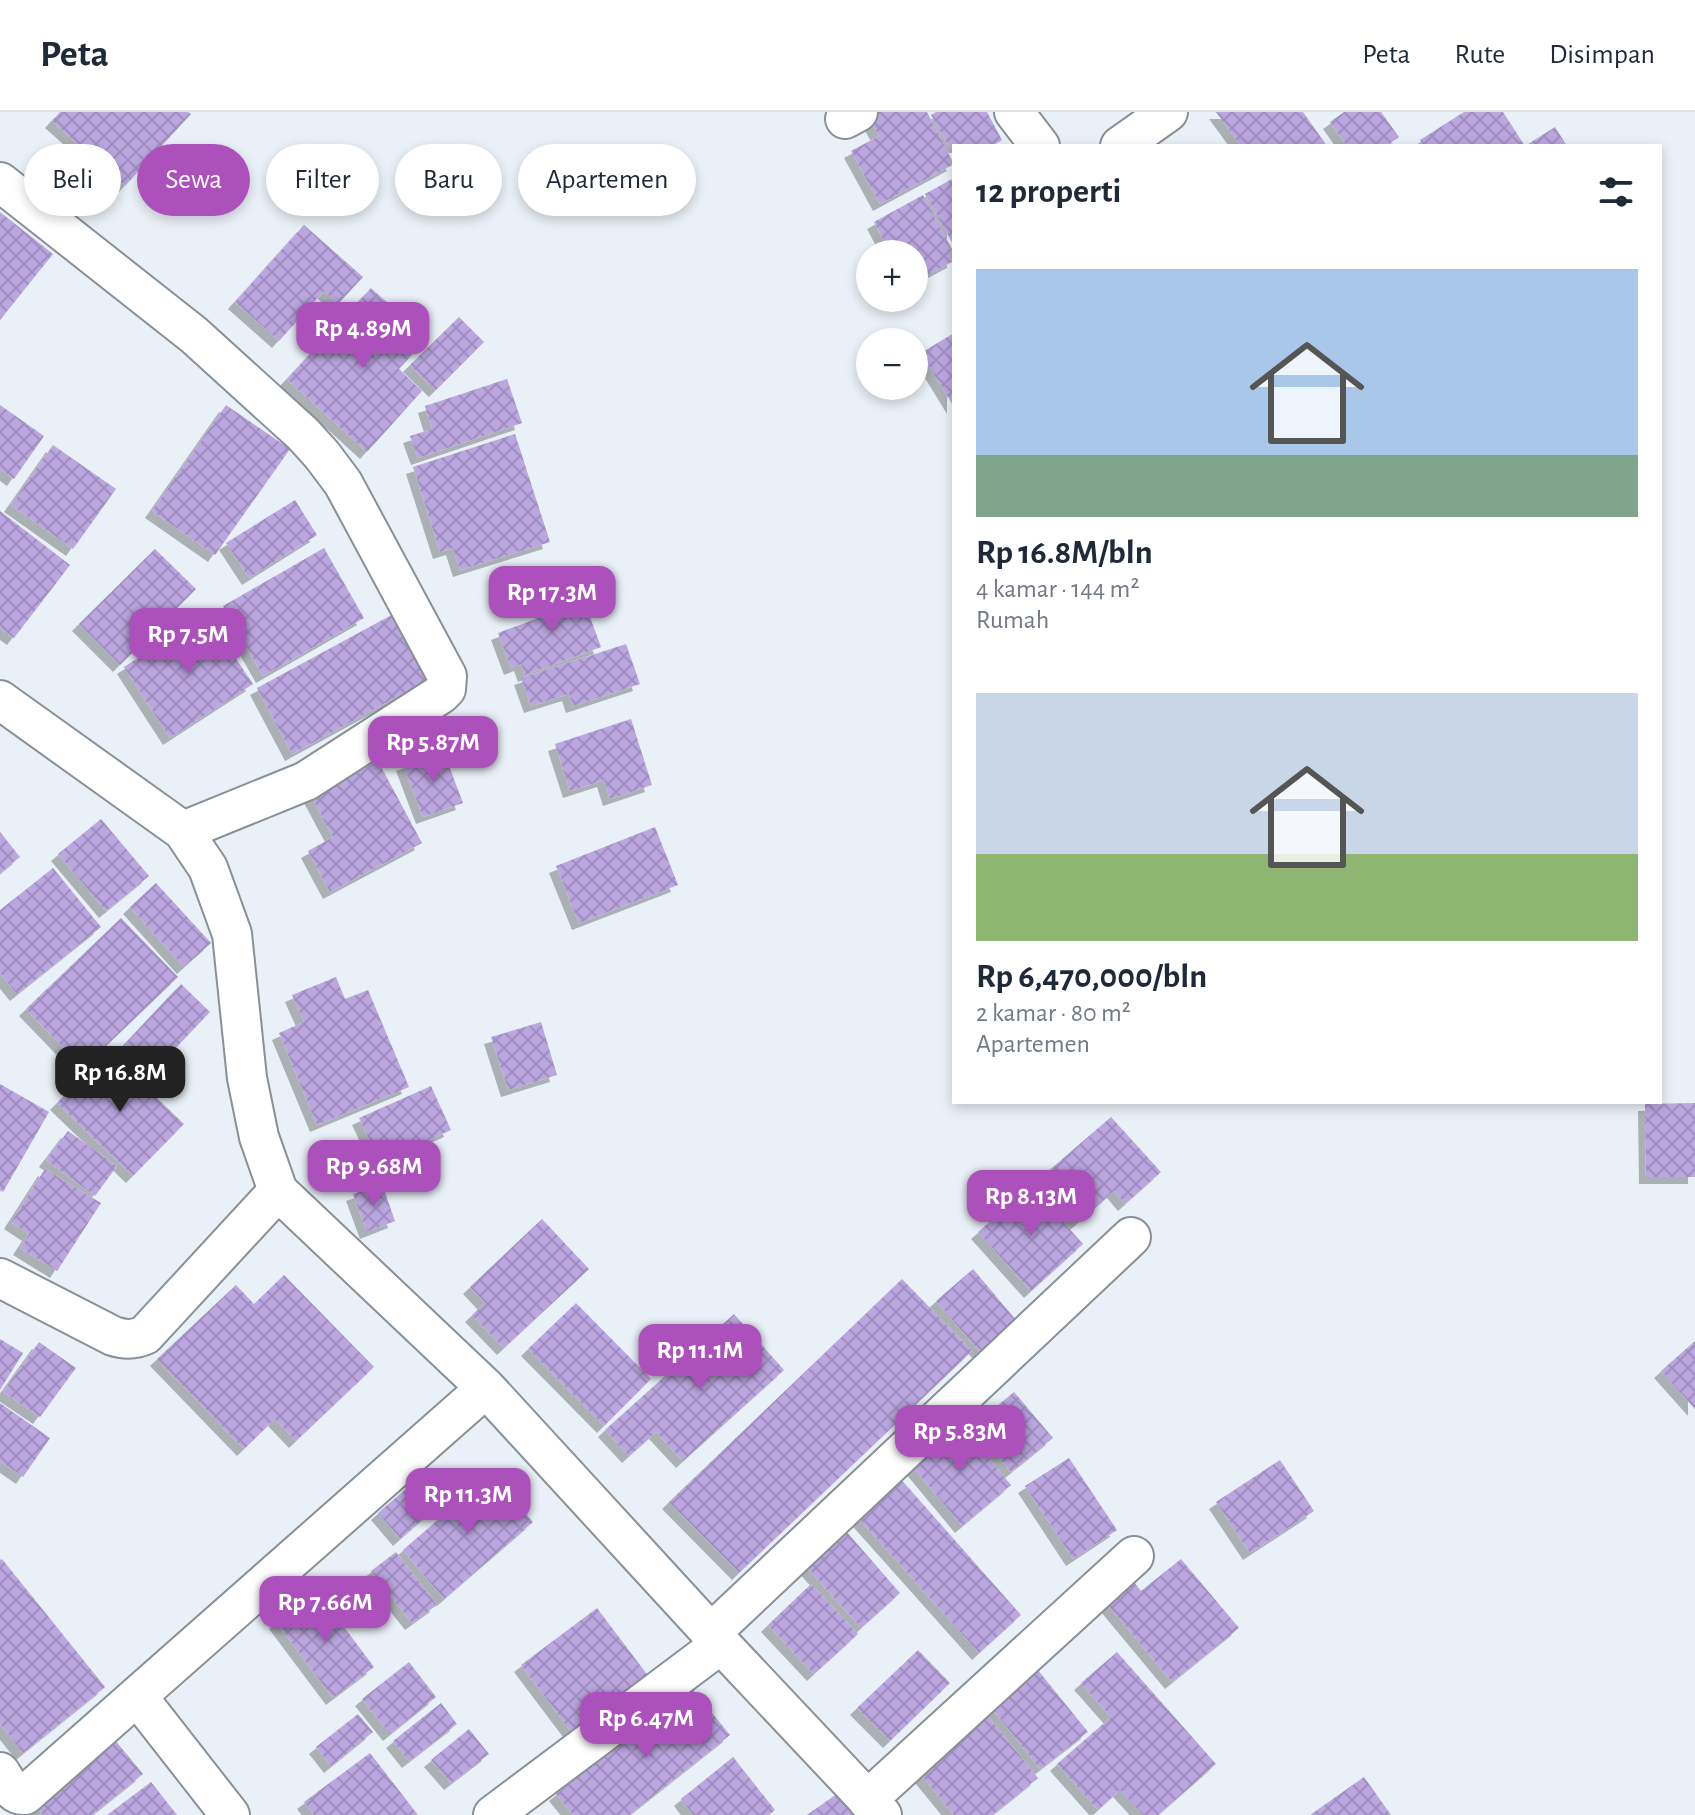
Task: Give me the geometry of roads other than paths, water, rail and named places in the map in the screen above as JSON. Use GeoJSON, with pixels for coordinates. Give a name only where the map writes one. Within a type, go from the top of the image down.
{"type":"FeatureCollection","features":[{"type":"Feature","properties":{"kind":"street"},"geometry":{"type":"LineString","coordinates":[[1014,112],[1038,144]]}},
{"type":"Feature","properties":{"kind":"street"},"geometry":{"type":"LineString","coordinates":[[1123,144],[1168,112]]}},
{"type":"Feature","properties":{"kind":"street"},"geometry":{"type":"LineString","coordinates":[[0,182],[194,335],[322,455],[343,483],[447,676],[446,689],[441,694],[306,781],[183,831]]}},
{"type":"Feature","properties":{"kind":"street"},"geometry":{"type":"LineString","coordinates":[[0,700],[183,831],[201,854],[232,934],[247,1078],[259,1137],[278,1191],[486,1388],[875,1807],[1134,1556]]}},
{"type":"Feature","properties":{"kind":"street"},"geometry":{"type":"LineString","coordinates":[[0,1278],[113,1336],[137,1339],[145,1335],[278,1191]]}},
{"type":"Feature","properties":{"kind":"street"},"geometry":{"type":"LineString","coordinates":[[493,1815],[716,1639],[1131,1237]]}},
{"type":"Feature","properties":{"kind":"street"},"geometry":{"type":"LineString","coordinates":[[0,1772],[15,1793],[25,1795],[486,1388]]}},
{"type":"Feature","properties":{"kind":"street"},"geometry":{"type":"LineString","coordinates":[[137,1696],[230,1815]]}}]}
